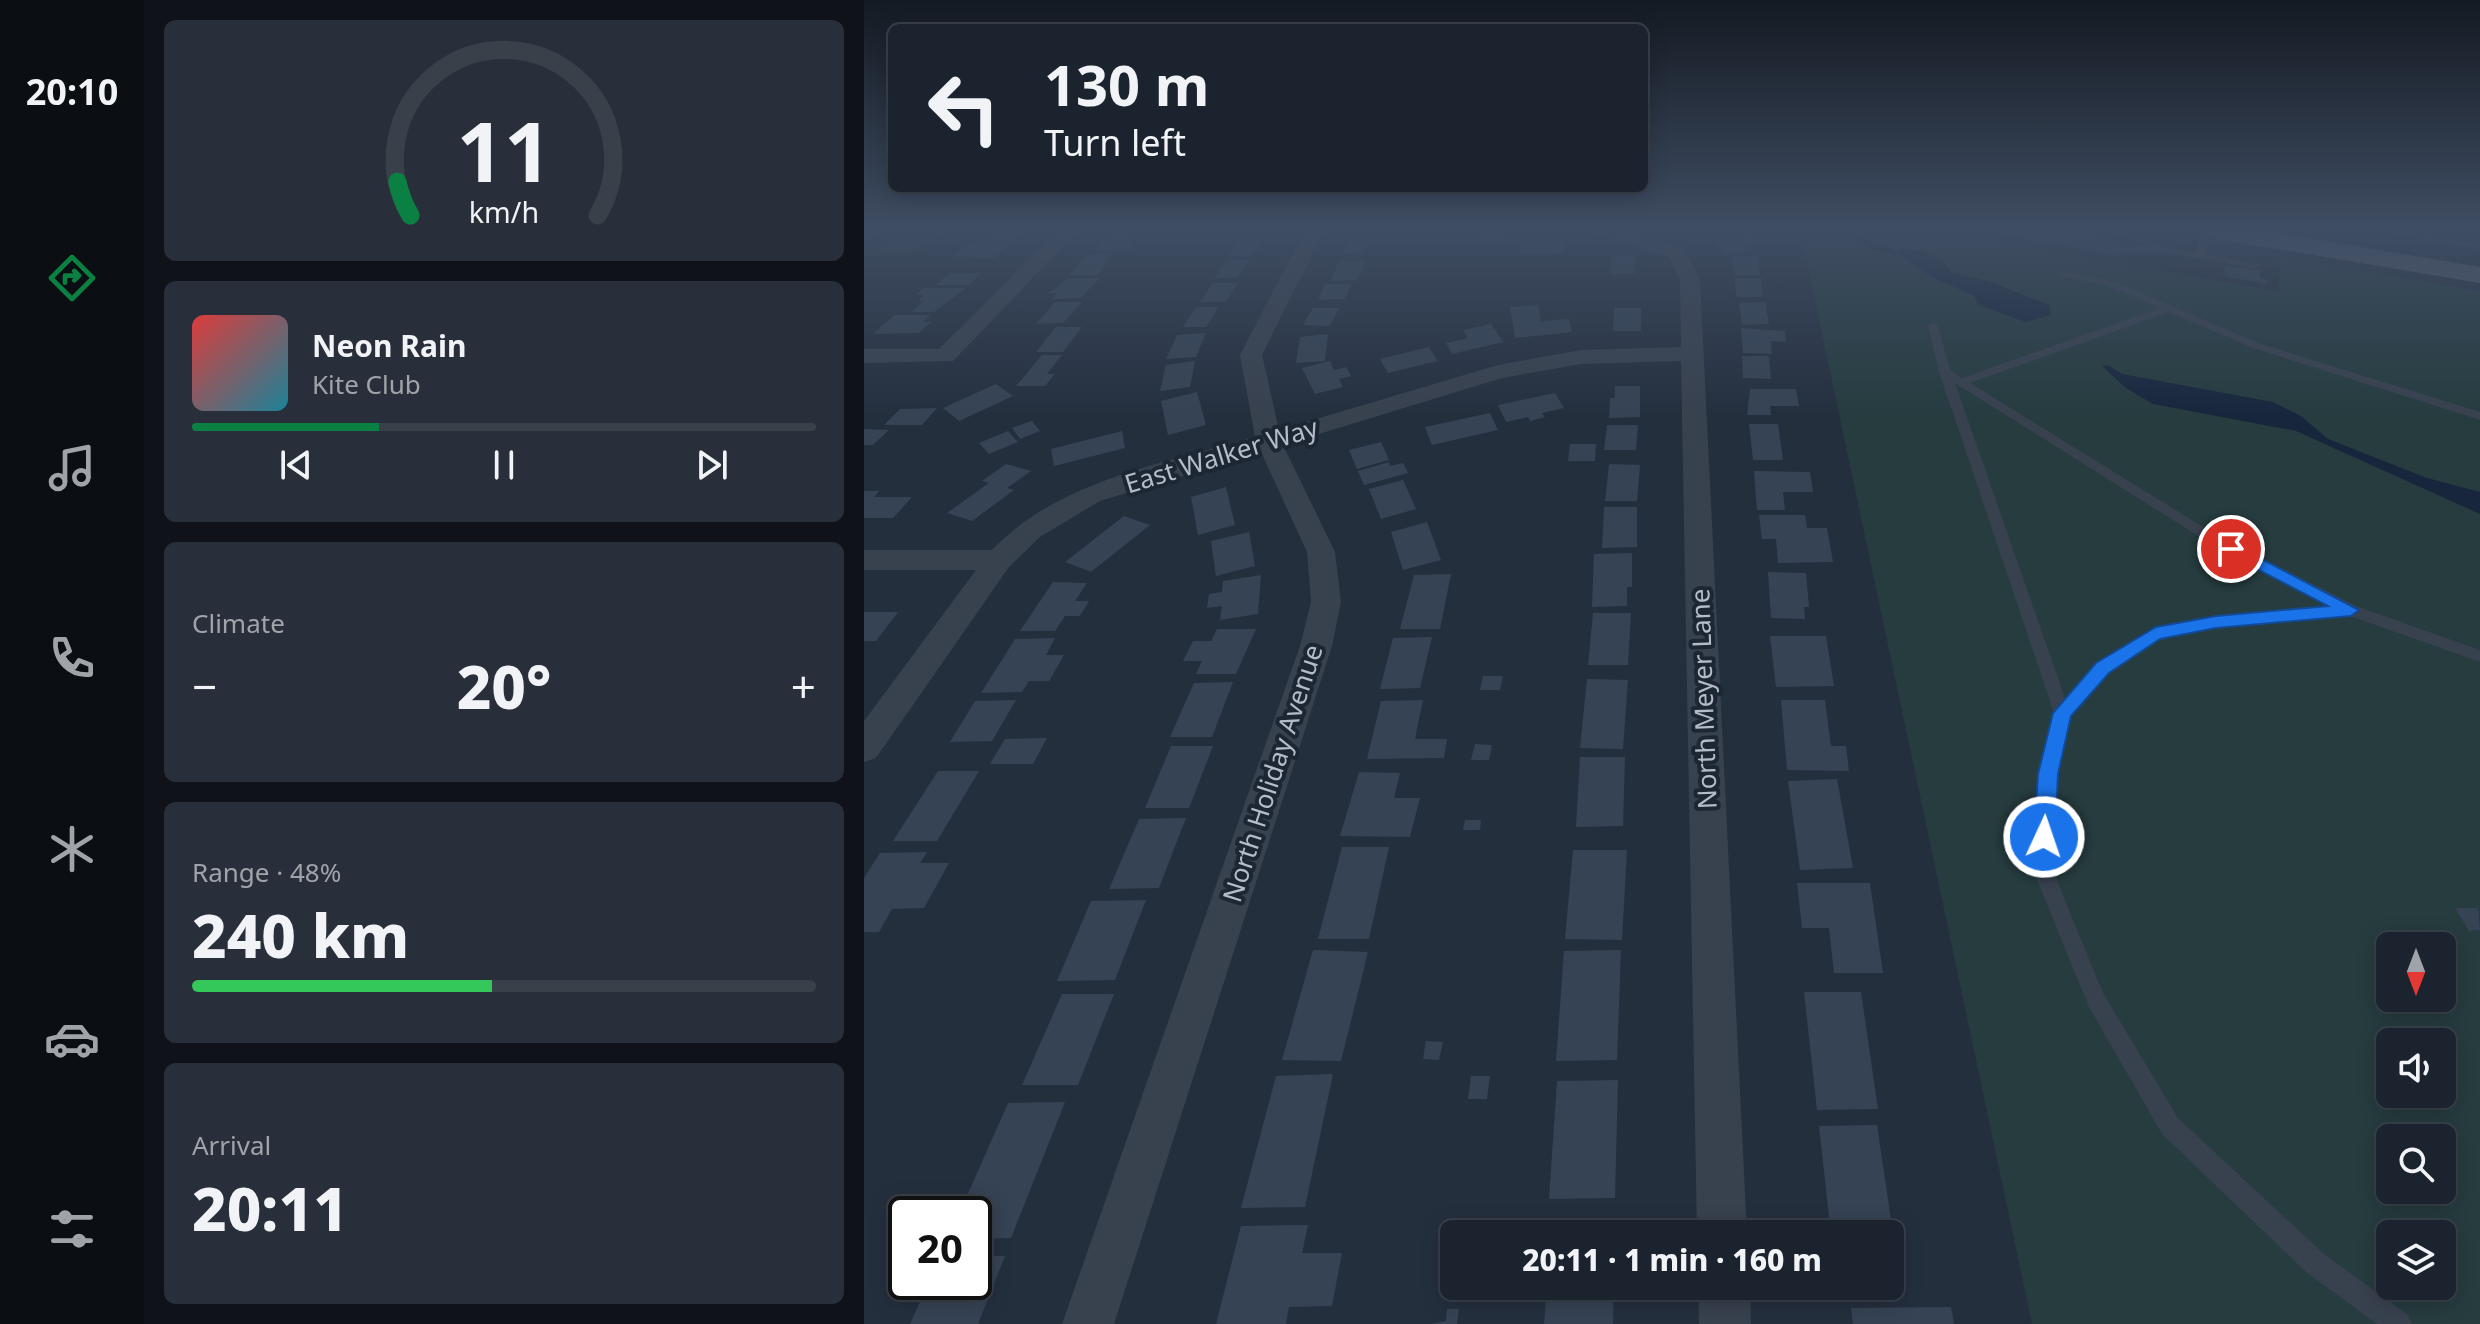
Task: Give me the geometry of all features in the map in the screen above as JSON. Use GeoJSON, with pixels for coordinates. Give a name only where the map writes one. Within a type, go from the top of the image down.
{"type":"FeatureCollection","features":[{"type":"Feature","properties":{"kind":"street"},"geometry":{"type":"LineString","coordinates":[[864,356],[945,356],[1009,292]]}},
{"type":"Feature","properties":{"kind":"street","name":"North Holiday Avenue"},"geometry":{"type":"LineString","coordinates":[[1088,1324],[1316,646],[1326,602],[1321,552],[1269,442],[1251,355],[1283,292]]}},
{"type":"Feature","properties":{"kind":"street","name":"North Meyer Lane"},"geometry":{"type":"LineString","coordinates":[[1690,292],[1721,1220]]}},
{"type":"Feature","properties":{"kind":"street","name":"East Walker Way"},"geometry":{"type":"LineString","coordinates":[[864,748],[999,560],[1025,532],[1054,511],[1090,495],[1498,372],[1581,357],[1690,354]]}},
{"type":"Feature","properties":{"kind":"street"},"geometry":{"type":"LineString","coordinates":[[864,560],[999,560]]}},
{"type":"Feature","properties":{"kind":"street"},"geometry":{"type":"LineString","coordinates":[[1724,1300],[1725,1324]]}},
{"type":"Feature","properties":{"kind":"lane"},"geometry":{"type":"LineString","coordinates":[[2130,292],[2257,346],[2480,416]]}},
{"type":"Feature","properties":{"kind":"lane"},"geometry":{"type":"LineString","coordinates":[[1961,382],[2169,309]]}},
{"type":"Feature","properties":{"kind":"lane"},"geometry":{"type":"LineString","coordinates":[[1933,326],[1945,372],[2062,713]]}},
{"type":"Feature","properties":{"kind":"lane"},"geometry":{"type":"LineString","coordinates":[[1945,372],[2208,536],[2351,610],[2480,656]]}},
{"type":"Feature","properties":{"kind":"lane"},"geometry":{"type":"LineString","coordinates":[[2351,610],[2216,622],[2156,633],[2102,668],[2062,713],[2048,774],[2042,868],[2096,1000],[2170,1126],[2315,1263],[2399,1324]]}},
{"type":"Feature","properties":{"kind":"green space"},"geometry":{"type":"Polygon","coordinates":[[[1813,292],[2480,292],[2480,1324],[2032,1324],[1813,292]]]}},
{"type":"Feature","properties":{"kind":"water"},"geometry":{"type":"Polygon","coordinates":[[[1965,292],[2015,292],[2049,305],[2051,315],[2026,322],[1978,305],[1974,296],[1965,292]]]}},
{"type":"Feature","properties":{"kind":"water"},"geometry":{"type":"Polygon","coordinates":[[[2108,365],[2122,374],[2273,402],[2301,416],[2328,439],[2427,478],[2480,492],[2480,514],[2296,431],[2153,404],[2126,388],[2102,366],[2108,365]]]}},
{"type":"Feature","properties":{"kind":"building"},"geometry":{"type":"Polygon","coordinates":[[[919,292],[961,292],[934,312],[911,312],[924,301],[918,301],[924,295],[916,295],[919,292]]]}},
{"type":"Feature","properties":{"kind":"building"},"geometry":{"type":"Polygon","coordinates":[[[1087,292],[1081,298],[1052,299],[1057,293],[1049,293],[1087,292]]]}},
{"type":"Feature","properties":{"kind":"building"},"geometry":{"type":"Polygon","coordinates":[[[1207,292],[1232,292],[1226,302],[1200,302],[1207,292]]]}},
{"type":"Feature","properties":{"kind":"building"},"geometry":{"type":"Polygon","coordinates":[[[1322,292],[1348,292],[1345,299],[1318,300],[1322,292]]]}},
{"type":"Feature","properties":{"kind":"building"},"geometry":{"type":"Polygon","coordinates":[[[1736,292],[1762,292],[1763,297],[1736,297],[1736,292]]]}},
{"type":"Feature","properties":{"kind":"building"},"geometry":{"type":"Polygon","coordinates":[[[1055,302],[1082,302],[1063,323],[1036,324],[1055,302]]]}},
{"type":"Feature","properties":{"kind":"building"},"geometry":{"type":"Polygon","coordinates":[[[1765,302],[1769,324],[1742,325],[1739,303],[1765,302]]]}},
{"type":"Feature","properties":{"kind":"building"},"geometry":{"type":"Polygon","coordinates":[[[1538,305],[1541,321],[1569,319],[1572,332],[1515,338],[1510,307],[1538,305]]]}},
{"type":"Feature","properties":{"kind":"building"},"geometry":{"type":"Polygon","coordinates":[[[1196,307],[1219,307],[1206,327],[1183,327],[1196,307]]]}},
{"type":"Feature","properties":{"kind":"building"},"geometry":{"type":"Polygon","coordinates":[[[1313,308],[1339,308],[1330,326],[1303,325],[1313,308]]]}},
{"type":"Feature","properties":{"kind":"building"},"geometry":{"type":"Polygon","coordinates":[[[1614,308],[1641,308],[1641,331],[1613,331],[1614,308]]]}},
{"type":"Feature","properties":{"kind":"building"},"geometry":{"type":"Polygon","coordinates":[[[894,315],[930,315],[923,322],[931,322],[919,333],[873,334],[894,315]]]}},
{"type":"Feature","properties":{"kind":"building"},"geometry":{"type":"Polygon","coordinates":[[[1491,324],[1503,342],[1452,354],[1446,343],[1468,338],[1463,330],[1491,324]]]}},
{"type":"Feature","properties":{"kind":"building"},"geometry":{"type":"Polygon","coordinates":[[[1056,327],[1082,327],[1063,352],[1036,352],[1056,327]]]}},
{"type":"Feature","properties":{"kind":"building"},"geometry":{"type":"Polygon","coordinates":[[[1741,328],[1785,331],[1786,342],[1771,341],[1772,354],[1743,353],[1741,328]]]}},
{"type":"Feature","properties":{"kind":"building"},"geometry":{"type":"Polygon","coordinates":[[[1206,333],[1196,357],[1166,359],[1177,335],[1206,333]]]}},
{"type":"Feature","properties":{"kind":"building"},"geometry":{"type":"Polygon","coordinates":[[[1328,334],[1325,361],[1296,363],[1300,337],[1328,334]]]}},
{"type":"Feature","properties":{"kind":"building"},"geometry":{"type":"Polygon","coordinates":[[[1429,347],[1438,361],[1388,373],[1380,359],[1429,347]]]}},
{"type":"Feature","properties":{"kind":"building"},"geometry":{"type":"Polygon","coordinates":[[[1042,355],[1062,355],[1047,374],[1055,374],[1045,386],[1016,386],[1042,355]]]}},
{"type":"Feature","properties":{"kind":"building"},"geometry":{"type":"Polygon","coordinates":[[[1742,356],[1769,356],[1771,379],[1743,378],[1742,356]]]}},
{"type":"Feature","properties":{"kind":"building"},"geometry":{"type":"Polygon","coordinates":[[[1195,361],[1190,387],[1160,391],[1166,365],[1195,361]]]}},
{"type":"Feature","properties":{"kind":"building"},"geometry":{"type":"Polygon","coordinates":[[[1330,361],[1334,370],[1346,367],[1351,376],[1339,379],[1343,387],[1315,394],[1302,368],[1330,361]]]}},
{"type":"Feature","properties":{"kind":"building"},"geometry":{"type":"Polygon","coordinates":[[[996,384],[1013,396],[959,421],[943,408],[996,384]]]}},
{"type":"Feature","properties":{"kind":"building"},"geometry":{"type":"Polygon","coordinates":[[[1615,386],[1640,386],[1640,417],[1609,418],[1610,398],[1615,398],[1615,386]]]}},
{"type":"Feature","properties":{"kind":"building"},"geometry":{"type":"Polygon","coordinates":[[[1750,389],[1796,389],[1799,406],[1770,406],[1771,415],[1747,415],[1750,389]]]}},
{"type":"Feature","properties":{"kind":"building"},"geometry":{"type":"Polygon","coordinates":[[[1197,392],[1206,425],[1168,435],[1161,401],[1197,392]]]}},
{"type":"Feature","properties":{"kind":"building"},"geometry":{"type":"Polygon","coordinates":[[[1555,393],[1564,408],[1542,413],[1545,417],[1530,421],[1528,417],[1506,422],[1498,405],[1555,393]]]}},
{"type":"Feature","properties":{"kind":"building"},"geometry":{"type":"Polygon","coordinates":[[[937,408],[922,425],[884,425],[900,409],[937,408]]]}},
{"type":"Feature","properties":{"kind":"building"},"geometry":{"type":"Polygon","coordinates":[[[1490,413],[1498,430],[1432,445],[1425,427],[1490,413]]]}},
{"type":"Feature","properties":{"kind":"building"},"geometry":{"type":"Polygon","coordinates":[[[1032,421],[1040,431],[1020,439],[1012,428],[1032,421]]]}},
{"type":"Feature","properties":{"kind":"building"},"geometry":{"type":"Polygon","coordinates":[[[1749,424],[1778,424],[1783,460],[1753,460],[1749,424]]]}},
{"type":"Feature","properties":{"kind":"building"},"geometry":{"type":"Polygon","coordinates":[[[1607,425],[1638,425],[1636,450],[1604,450],[1607,425]]]}},
{"type":"Feature","properties":{"kind":"building"},"geometry":{"type":"Polygon","coordinates":[[[864,429],[889,430],[873,445],[864,445],[864,429]]]}},
{"type":"Feature","properties":{"kind":"building"},"geometry":{"type":"Polygon","coordinates":[[[1008,431],[1018,442],[989,454],[979,443],[1008,431]]]}},
{"type":"Feature","properties":{"kind":"building"},"geometry":{"type":"Polygon","coordinates":[[[1122,431],[1125,448],[1054,466],[1051,449],[1122,431]]]}},
{"type":"Feature","properties":{"kind":"building"},"geometry":{"type":"Polygon","coordinates":[[[1381,442],[1389,460],[1357,469],[1349,450],[1381,442]]]}},
{"type":"Feature","properties":{"kind":"building"},"geometry":{"type":"Polygon","coordinates":[[[1570,444],[1596,444],[1595,461],[1568,461],[1570,444]]]}},
{"type":"Feature","properties":{"kind":"building"},"geometry":{"type":"Polygon","coordinates":[[[1389,462],[1390,466],[1403,463],[1408,473],[1364,485],[1358,471],[1389,462]]]}},
{"type":"Feature","properties":{"kind":"building"},"geometry":{"type":"Polygon","coordinates":[[[1006,464],[1031,471],[1007,488],[1014,490],[972,521],[947,513],[989,483],[982,481],[1006,464]]]}},
{"type":"Feature","properties":{"kind":"building"},"geometry":{"type":"Polygon","coordinates":[[[1609,464],[1640,465],[1637,501],[1605,501],[1609,464]]]}},
{"type":"Feature","properties":{"kind":"building"},"geometry":{"type":"Polygon","coordinates":[[[1754,471],[1810,472],[1813,492],[1783,492],[1785,510],[1757,510],[1754,471]]]}},
{"type":"Feature","properties":{"kind":"building"},"geometry":{"type":"Polygon","coordinates":[[[1403,480],[1416,509],[1381,519],[1369,489],[1403,480]]]}},
{"type":"Feature","properties":{"kind":"building"},"geometry":{"type":"Polygon","coordinates":[[[1226,487],[1235,525],[1198,535],[1191,497],[1226,487]]]}},
{"type":"Feature","properties":{"kind":"building"},"geometry":{"type":"Polygon","coordinates":[[[864,491],[879,491],[874,497],[912,497],[893,518],[864,518],[864,491]]]}},
{"type":"Feature","properties":{"kind":"building"},"geometry":{"type":"Polygon","coordinates":[[[1604,507],[1637,507],[1637,547],[1602,548],[1604,507]]]}},
{"type":"Feature","properties":{"kind":"building"},"geometry":{"type":"Polygon","coordinates":[[[1759,515],[1805,515],[1807,528],[1827,528],[1833,562],[1778,563],[1776,539],[1762,539],[1759,515]]]}},
{"type":"Feature","properties":{"kind":"building"},"geometry":{"type":"Polygon","coordinates":[[[1124,516],[1150,525],[1091,572],[1065,562],[1124,516]]]}},
{"type":"Feature","properties":{"kind":"building"},"geometry":{"type":"Polygon","coordinates":[[[1427,522],[1441,560],[1403,570],[1391,532],[1427,522]]]}},
{"type":"Feature","properties":{"kind":"building"},"geometry":{"type":"Polygon","coordinates":[[[1249,532],[1255,566],[1216,576],[1211,541],[1249,532]]]}},
{"type":"Feature","properties":{"kind":"building"},"geometry":{"type":"Polygon","coordinates":[[[1632,553],[1632,587],[1627,587],[1627,606],[1592,607],[1594,554],[1632,553]]]}},
{"type":"Feature","properties":{"kind":"building"},"geometry":{"type":"Polygon","coordinates":[[[1768,572],[1806,573],[1809,607],[1804,607],[1805,619],[1771,618],[1768,572]]]}},
{"type":"Feature","properties":{"kind":"building"},"geometry":{"type":"Polygon","coordinates":[[[1451,574],[1440,629],[1400,629],[1414,575],[1451,574]]]}},
{"type":"Feature","properties":{"kind":"building"},"geometry":{"type":"Polygon","coordinates":[[[1261,575],[1258,614],[1220,620],[1222,606],[1207,608],[1209,594],[1222,592],[1223,581],[1261,575]]]}},
{"type":"Feature","properties":{"kind":"building"},"geometry":{"type":"Polygon","coordinates":[[[1053,582],[1087,583],[1075,601],[1089,601],[1080,616],[1065,616],[1055,631],[1020,631],[1053,582]]]}},
{"type":"Feature","properties":{"kind":"building"},"geometry":{"type":"Polygon","coordinates":[[[864,612],[898,612],[876,641],[864,641],[864,612]]]}},
{"type":"Feature","properties":{"kind":"building"},"geometry":{"type":"Polygon","coordinates":[[[1593,613],[1631,613],[1628,665],[1588,665],[1593,613]]]}},
{"type":"Feature","properties":{"kind":"building"},"geometry":{"type":"Polygon","coordinates":[[[1217,629],[1256,629],[1236,674],[1196,674],[1202,661],[1183,661],[1193,641],[1211,641],[1217,629]]]}},
{"type":"Feature","properties":{"kind":"building"},"geometry":{"type":"Polygon","coordinates":[[[1770,636],[1826,636],[1834,686],[1776,687],[1770,636]]]}},
{"type":"Feature","properties":{"kind":"building"},"geometry":{"type":"Polygon","coordinates":[[[1432,637],[1420,688],[1380,689],[1393,638],[1432,637]]]}},
{"type":"Feature","properties":{"kind":"building"},"geometry":{"type":"Polygon","coordinates":[[[1055,638],[1046,655],[1064,655],[1049,681],[1029,681],[1022,692],[981,693],[1015,639],[1055,638]]]}},
{"type":"Feature","properties":{"kind":"building"},"geometry":{"type":"Polygon","coordinates":[[[1483,676],[1503,676],[1500,690],[1480,690],[1483,676]]]}},
{"type":"Feature","properties":{"kind":"building"},"geometry":{"type":"Polygon","coordinates":[[[1587,679],[1628,680],[1623,749],[1580,748],[1587,679]]]}},
{"type":"Feature","properties":{"kind":"building"},"geometry":{"type":"Polygon","coordinates":[[[1233,682],[1212,737],[1170,737],[1194,683],[1233,682]]]}},
{"type":"Feature","properties":{"kind":"building"},"geometry":{"type":"Polygon","coordinates":[[[1016,700],[992,741],[950,742],[975,701],[1016,700]]]}},
{"type":"Feature","properties":{"kind":"building"},"geometry":{"type":"Polygon","coordinates":[[[1423,700],[1415,739],[1447,739],[1444,758],[1367,759],[1381,701],[1423,700]]]}},
{"type":"Feature","properties":{"kind":"building"},"geometry":{"type":"Polygon","coordinates":[[[1781,700],[1825,700],[1831,746],[1846,746],[1849,771],[1787,770],[1781,700]]]}},
{"type":"Feature","properties":{"kind":"building"},"geometry":{"type":"Polygon","coordinates":[[[1047,738],[1033,764],[990,764],[1005,739],[1047,738]]]}},
{"type":"Feature","properties":{"kind":"building"},"geometry":{"type":"Polygon","coordinates":[[[1475,744],[1492,745],[1489,760],[1471,760],[1475,744]]]}},
{"type":"Feature","properties":{"kind":"building"},"geometry":{"type":"Polygon","coordinates":[[[1171,746],[1213,746],[1189,808],[1145,808],[1171,746]]]}},
{"type":"Feature","properties":{"kind":"building"},"geometry":{"type":"Polygon","coordinates":[[[1580,757],[1625,757],[1623,826],[1576,827],[1580,757]]]}},
{"type":"Feature","properties":{"kind":"building"},"geometry":{"type":"Polygon","coordinates":[[[938,771],[979,771],[937,841],[893,841],[938,771]]]}},
{"type":"Feature","properties":{"kind":"building"},"geometry":{"type":"Polygon","coordinates":[[[1359,772],[1400,773],[1394,798],[1420,798],[1410,837],[1340,836],[1359,772]]]}},
{"type":"Feature","properties":{"kind":"building"},"geometry":{"type":"Polygon","coordinates":[[[1837,779],[1853,868],[1800,870],[1788,781],[1837,779]]]}},
{"type":"Feature","properties":{"kind":"building"},"geometry":{"type":"Polygon","coordinates":[[[1186,818],[1159,888],[1109,889],[1139,819],[1186,818]]]}},
{"type":"Feature","properties":{"kind":"building"},"geometry":{"type":"Polygon","coordinates":[[[1465,820],[1481,820],[1480,830],[1463,830],[1465,820]]]}},
{"type":"Feature","properties":{"kind":"building"},"geometry":{"type":"Polygon","coordinates":[[[1342,847],[1389,847],[1369,939],[1318,939],[1342,847]]]}},
{"type":"Feature","properties":{"kind":"building"},"geometry":{"type":"Polygon","coordinates":[[[1573,850],[1627,850],[1622,940],[1565,939],[1573,850]]]}},
{"type":"Feature","properties":{"kind":"building"},"geometry":{"type":"Polygon","coordinates":[[[927,852],[920,863],[949,863],[924,908],[892,909],[879,932],[864,932],[864,878],[880,853],[927,852]]]}},
{"type":"Feature","properties":{"kind":"building"},"geometry":{"type":"Polygon","coordinates":[[[1797,883],[1870,883],[1883,973],[1834,973],[1829,928],[1802,928],[1797,883]]]}},
{"type":"Feature","properties":{"kind":"building"},"geometry":{"type":"Polygon","coordinates":[[[1146,900],[1115,980],[1057,981],[1091,901],[1146,900]]]}},
{"type":"Feature","properties":{"kind":"building"},"geometry":{"type":"Polygon","coordinates":[[[2455,908],[2478,908],[2480,930],[2469,931],[2455,908]]]}},
{"type":"Feature","properties":{"kind":"building"},"geometry":{"type":"Polygon","coordinates":[[[1313,950],[1368,952],[1341,1061],[1282,1060],[1313,950]]]}},
{"type":"Feature","properties":{"kind":"building"},"geometry":{"type":"Polygon","coordinates":[[[1621,950],[1617,1060],[1556,1061],[1564,951],[1621,950]]]}},
{"type":"Feature","properties":{"kind":"building"},"geometry":{"type":"Polygon","coordinates":[[[1804,992],[1861,992],[1878,1109],[1817,1110],[1804,992]]]}},
{"type":"Feature","properties":{"kind":"building"},"geometry":{"type":"Polygon","coordinates":[[[1062,994],[1114,994],[1078,1085],[1022,1085],[1062,994]]]}},
{"type":"Feature","properties":{"kind":"building"},"geometry":{"type":"Polygon","coordinates":[[[1426,1041],[1443,1042],[1439,1060],[1423,1059],[1426,1041]]]}},
{"type":"Feature","properties":{"kind":"building"},"geometry":{"type":"Polygon","coordinates":[[[1333,1074],[1305,1207],[1241,1208],[1276,1076],[1333,1074]]]}},
{"type":"Feature","properties":{"kind":"building"},"geometry":{"type":"Polygon","coordinates":[[[1471,1076],[1490,1076],[1487,1099],[1468,1099],[1471,1076]]]}},
{"type":"Feature","properties":{"kind":"building"},"geometry":{"type":"Polygon","coordinates":[[[1618,1080],[1615,1198],[1549,1199],[1557,1081],[1618,1080]]]}},
{"type":"Feature","properties":{"kind":"building"},"geometry":{"type":"Polygon","coordinates":[[[1065,1102],[1011,1238],[992,1239],[992,1196],[967,1196],[1008,1103],[1065,1102]]]}},
{"type":"Feature","properties":{"kind":"building"},"geometry":{"type":"Polygon","coordinates":[[[1877,1125],[1891,1220],[1829,1220],[1819,1126],[1877,1125]]]}},
{"type":"Feature","properties":{"kind":"building"},"geometry":{"type":"Polygon","coordinates":[[[1308,1225],[1302,1253],[1342,1253],[1332,1306],[1289,1307],[1286,1324],[1216,1324],[1241,1226],[1308,1225]]]}},
{"type":"Feature","properties":{"kind":"building"},"geometry":{"type":"Polygon","coordinates":[[[992,1256],[1005,1256],[992,1289],[992,1256]]]}},
{"type":"Feature","properties":{"kind":"building"},"geometry":{"type":"Polygon","coordinates":[[[921,1300],[988,1300],[978,1324],[910,1324],[921,1300]]]}},
{"type":"Feature","properties":{"kind":"building"},"geometry":{"type":"Polygon","coordinates":[[[1546,1300],[1614,1300],[1613,1324],[1544,1324],[1546,1300]]]}},
{"type":"Feature","properties":{"kind":"building"},"geometry":{"type":"Polygon","coordinates":[[[1951,1307],[1954,1324],[1853,1324],[1851,1308],[1951,1307]]]}},
{"type":"Feature","properties":{"kind":"building"},"geometry":{"type":"Polygon","coordinates":[[[1447,1309],[1459,1309],[1457,1324],[1432,1324],[1446,1321],[1447,1309]]]}},
{"type":"Feature","properties":{"kind":"route"},"geometry":{"type":"LineString","coordinates":[[2044,837],[2048,774],[2062,713],[2102,668],[2156,633],[2216,622],[2351,610],[2231,549]]}}]}
